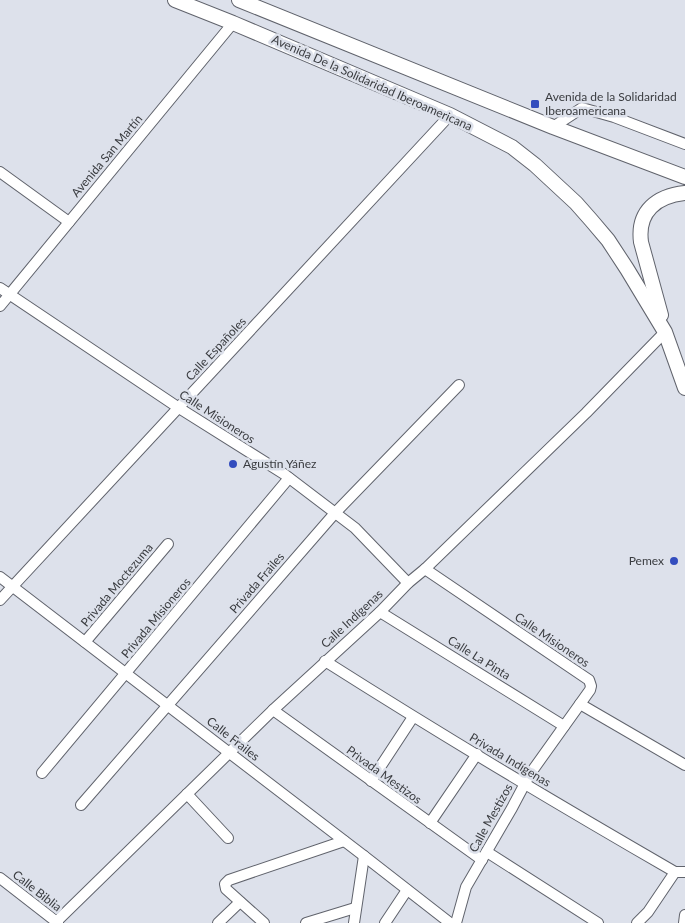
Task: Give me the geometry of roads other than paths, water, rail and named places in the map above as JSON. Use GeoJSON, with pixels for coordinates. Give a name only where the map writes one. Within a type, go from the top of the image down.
{"type":"FeatureCollection","features":[{"type":"Feature","properties":{"kind":"highway","name":"Avenida De la Solidaridad Iberoamericana"},"geometry":{"type":"LineString","coordinates":[[174,0],[450,115],[512,147],[535,165],[576,203],[608,240],[665,332],[685,388]]}},
{"type":"Feature","properties":{"kind":"highway","name":"Avenida De la Solidaridad Iberoamericana"},"geometry":{"type":"LineString","coordinates":[[239,0],[256,3],[554,127],[685,177]]}},
{"type":"Feature","properties":{"kind":"highway"},"geometry":{"type":"LineString","coordinates":[[665,332],[640,233],[644,216],[654,203],[665,197],[685,193]]}},
{"type":"Feature","properties":{"kind":"street","name":"Avenida San Martín"},"geometry":{"type":"LineString","coordinates":[[0,306],[233,23]]}},
{"type":"Feature","properties":{"kind":"street"},"geometry":{"type":"LineString","coordinates":[[554,127],[582,108],[685,144]]}},
{"type":"Feature","properties":{"kind":"street","name":"Calle Españoles"},"geometry":{"type":"LineString","coordinates":[[0,600],[450,115]]}},
{"type":"Feature","properties":{"kind":"street"},"geometry":{"type":"LineString","coordinates":[[0,172],[69,222]]}},
{"type":"Feature","properties":{"kind":"street","name":"Calle Misioneros"},"geometry":{"type":"LineString","coordinates":[[0,288],[179,408],[289,478],[355,528],[408,583]]}},
{"type":"Feature","properties":{"kind":"street","name":"Calle Indígenas"},"geometry":{"type":"LineString","coordinates":[[56,923],[229,752],[380,612],[586,413],[665,332]]}},
{"type":"Feature","properties":{"kind":"street","name":"Privada Frailes"},"geometry":{"type":"LineString","coordinates":[[80,805],[335,513],[459,384]]}},
{"type":"Feature","properties":{"kind":"street","name":"Privada Misioneros"},"geometry":{"type":"LineString","coordinates":[[42,773],[289,478]]}},
{"type":"Feature","properties":{"kind":"street","name":"Privada Moctezuma"},"geometry":{"type":"LineString","coordinates":[[85,642],[168,544]]}},
{"type":"Feature","properties":{"kind":"street","name":"Calle Misioneros"},"geometry":{"type":"LineString","coordinates":[[424,568],[591,682]]}},
{"type":"Feature","properties":{"kind":"street","name":"Calle Frailes"},"geometry":{"type":"LineString","coordinates":[[0,577],[450,923]]}},
{"type":"Feature","properties":{"kind":"street","name":"Calle La Pinta"},"geometry":{"type":"LineString","coordinates":[[380,612],[564,726]]}},
{"type":"Feature","properties":{"kind":"street","name":"Privada Indígenas"},"geometry":{"type":"LineString","coordinates":[[325,662],[524,784],[680,872]]}},
{"type":"Feature","properties":{"kind":"street","name":"Calle Mestizos"},"geometry":{"type":"LineString","coordinates":[[456,923],[466,887],[530,774],[590,690],[591,682]]}},
{"type":"Feature","properties":{"kind":"street"},"geometry":{"type":"LineString","coordinates":[[580,704],[685,765]]}},
{"type":"Feature","properties":{"kind":"street","name":"Privada Mestizos"},"geometry":{"type":"LineString","coordinates":[[273,710],[430,823],[598,923]]}},
{"type":"Feature","properties":{"kind":"street"},"geometry":{"type":"LineString","coordinates":[[371,781],[413,717]]}},
{"type":"Feature","properties":{"kind":"street"},"geometry":{"type":"LineString","coordinates":[[430,823],[477,754]]}},
{"type":"Feature","properties":{"kind":"street"},"geometry":{"type":"LineString","coordinates":[[187,794],[228,838]]}},
{"type":"Feature","properties":{"kind":"street"},"geometry":{"type":"LineString","coordinates":[[264,923],[226,889],[225,884],[229,880],[344,841]]}},
{"type":"Feature","properties":{"kind":"street"},"geometry":{"type":"LineString","coordinates":[[354,923],[364,856]]}},
{"type":"Feature","properties":{"kind":"street"},"geometry":{"type":"LineString","coordinates":[[637,923],[680,872]]}},
{"type":"Feature","properties":{"kind":"street","name":"Calle Biblia"},"geometry":{"type":"LineString","coordinates":[[0,878],[56,923]]}},
{"type":"Feature","properties":{"kind":"street"},"geometry":{"type":"LineString","coordinates":[[384,923],[407,890]]}},
{"type":"Feature","properties":{"kind":"street"},"geometry":{"type":"LineString","coordinates":[[218,923],[240,902]]}},
{"type":"Feature","properties":{"kind":"street"},"geometry":{"type":"LineString","coordinates":[[306,923],[355,908]]}},
{"type":"Feature","properties":{"kind":"street"},"geometry":{"type":"LineString","coordinates":[[684,923],[685,915]]}},
{"type":"Feature","properties":{"kind":"place","name":"Avenida de la Solidaridad Iberoamericana"},"geometry":{"type":"Point","coordinates":[535,104]}},
{"type":"Feature","properties":{"kind":"place","name":"Agustín Yáñez"},"geometry":{"type":"Point","coordinates":[233,464]}},
{"type":"Feature","properties":{"kind":"place","name":"Pemex"},"geometry":{"type":"Point","coordinates":[674,561]}}]}
